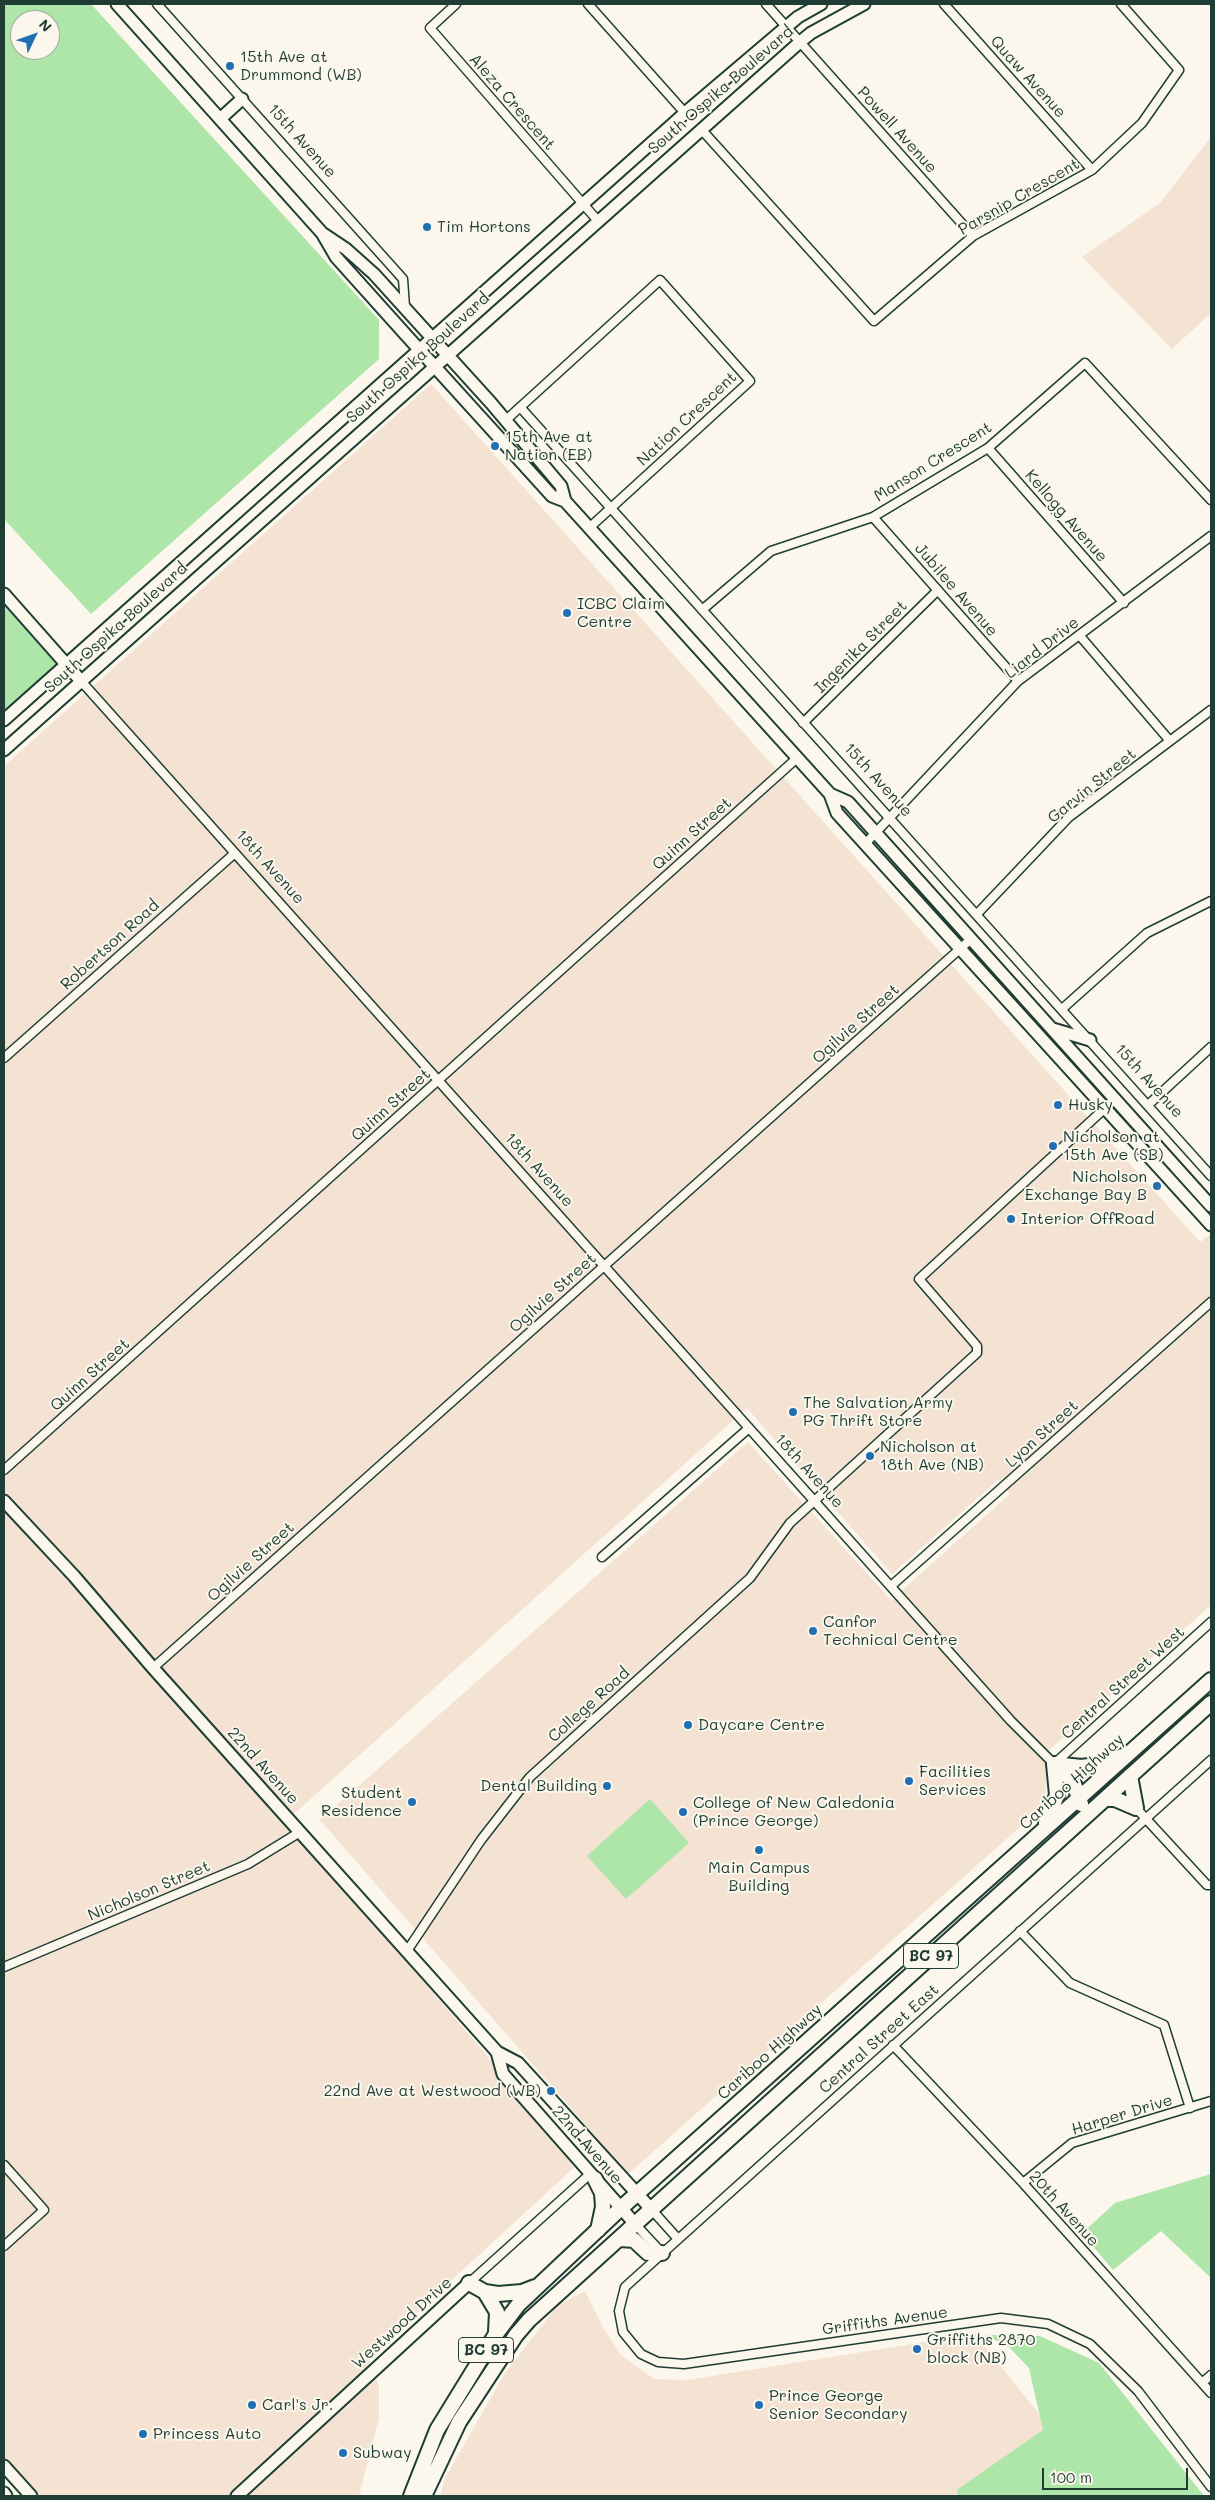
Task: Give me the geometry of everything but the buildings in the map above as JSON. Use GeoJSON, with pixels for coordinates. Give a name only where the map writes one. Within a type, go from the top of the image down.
{"type":"FeatureCollection","features":[{"type":"Feature","properties":{"kind":"highway","name":"Cariboo Highway"},"geometry":{"type":"LineString","coordinates":[[411,2496],[437,2430],[496,2334],[518,2305],[637,2193],[1211,1680]]}},
{"type":"Feature","properties":{"kind":"highway","name":"BC 97"},"geometry":{"type":"LineString","coordinates":[[424,2496],[459,2422],[516,2335],[544,2305],[636,2225],[1211,1703]]}},
{"type":"Feature","properties":{"kind":"highway"},"geometry":{"type":"LineString","coordinates":[[1054,1764],[1081,1767],[1097,1765],[1116,1759],[1133,1750]]}},
{"type":"Feature","properties":{"kind":"highway"},"geometry":{"type":"LineString","coordinates":[[1054,1764],[1066,1772],[1073,1781],[1080,1798],[1081,1809],[1076,1824]]}},
{"type":"Feature","properties":{"kind":"highway"},"geometry":{"type":"LineString","coordinates":[[1039,1834],[1053,1810],[1057,1795],[1054,1764]]}},
{"type":"Feature","properties":{"kind":"highway"},"geometry":{"type":"LineString","coordinates":[[1130,1776],[1141,1813]]}},
{"type":"Feature","properties":{"kind":"highway"},"geometry":{"type":"LineString","coordinates":[[1105,1798],[1115,1799],[1141,1813]]}},
{"type":"Feature","properties":{"kind":"highway"},"geometry":{"type":"LineString","coordinates":[[593,2177],[602,2194],[603,2207],[598,2230]]}},
{"type":"Feature","properties":{"kind":"highway"},"geometry":{"type":"LineString","coordinates":[[620,2239],[634,2240],[648,2253],[662,2253]]}},
{"type":"Feature","properties":{"kind":"highway"},"geometry":{"type":"LineString","coordinates":[[469,2283],[485,2292],[508,2294],[539,2285]]}},
{"type":"Feature","properties":{"kind":"highway"},"geometry":{"type":"LineString","coordinates":[[485,2292],[497,2312],[496,2334]]}},
{"type":"Feature","properties":{"kind":"main road"},"geometry":{"type":"LineString","coordinates":[[117,4],[322,233],[336,257],[419,350],[552,496],[565,501],[796,759],[830,794],[848,802],[1211,1206]]}},
{"type":"Feature","properties":{"kind":"main road","name":"South Ospika Boulevard"},"geometry":{"type":"LineString","coordinates":[[4,720],[685,113],[786,27],[821,4]]}},
{"type":"Feature","properties":{"kind":"main road","name":"South Ospika Boulevard"},"geometry":{"type":"LineString","coordinates":[[4,750],[800,42],[811,33],[864,4]]}},
{"type":"Feature","properties":{"kind":"main road"},"geometry":{"type":"LineString","coordinates":[[220,119],[242,99]]}},
{"type":"Feature","properties":{"kind":"main road"},"geometry":{"type":"LineString","coordinates":[[322,233],[346,250],[374,274],[447,354],[562,486],[565,501]]}},
{"type":"Feature","properties":{"kind":"main road","name":"18th Avenue"},"geometry":{"type":"LineString","coordinates":[[4,594],[81,681]]}},
{"type":"Feature","properties":{"kind":"main road"},"geometry":{"type":"LineString","coordinates":[[830,794],[837,813],[1211,1225]]}},
{"type":"Feature","properties":{"kind":"main road"},"geometry":{"type":"LineString","coordinates":[[1052,1028],[1090,1040]]}},
{"type":"Feature","properties":{"kind":"main road","name":"22nd Avenue"},"geometry":{"type":"LineString","coordinates":[[4,1501],[74,1576],[153,1668],[498,2052],[518,2063],[652,2210]]}},
{"type":"Feature","properties":{"kind":"main road","name":"22nd Avenue"},"geometry":{"type":"LineString","coordinates":[[498,2052],[503,2074],[636,2225]]}},
{"type":"Feature","properties":{"kind":"main road","name":"Westwood Drive"},"geometry":{"type":"LineString","coordinates":[[237,2496],[469,2283]]}},
{"type":"Feature","properties":{"kind":"main road"},"geometry":{"type":"LineString","coordinates":[[4,2466],[31,2496]]}},
{"type":"Feature","properties":{"kind":"street","name":"15th Avenue"},"geometry":{"type":"LineString","coordinates":[[157,4],[403,279],[405,308]]}},
{"type":"Feature","properties":{"kind":"street","name":"Aleza Crescent"},"geometry":{"type":"LineString","coordinates":[[456,4],[430,28],[598,221]]}},
{"type":"Feature","properties":{"kind":"street"},"geometry":{"type":"LineString","coordinates":[[588,4],[685,113]]}},
{"type":"Feature","properties":{"kind":"street","name":"Powell Avenue"},"geometry":{"type":"LineString","coordinates":[[766,4],[973,236]]}},
{"type":"Feature","properties":{"kind":"street","name":"Quaw Avenue"},"geometry":{"type":"LineString","coordinates":[[944,4],[1092,170]]}},
{"type":"Feature","properties":{"kind":"street","name":"Parsnip Crescent"},"geometry":{"type":"LineString","coordinates":[[701,129],[874,321],[973,236],[1092,170],[1142,123],[1179,70],[1121,4]]}},
{"type":"Feature","properties":{"kind":"street","name":"Nation Crescent"},"geometry":{"type":"LineString","coordinates":[[506,420],[660,280],[750,381],[589,528]]}},
{"type":"Feature","properties":{"kind":"street","name":"Manson Crescent"},"geometry":{"type":"LineString","coordinates":[[702,610],[771,550],[873,517],[988,448],[1085,363],[1211,500]]}},
{"type":"Feature","properties":{"kind":"street","name":"15th Avenue"},"geometry":{"type":"LineString","coordinates":[[520,407],[1211,1176]]}},
{"type":"Feature","properties":{"kind":"street","name":"Kellogg Avenue"},"geometry":{"type":"LineString","coordinates":[[988,448],[1124,603]]}},
{"type":"Feature","properties":{"kind":"street","name":"Jubilee Avenue"},"geometry":{"type":"LineString","coordinates":[[873,517],[1018,681]]}},
{"type":"Feature","properties":{"kind":"street","name":"Liard Drive"},"geometry":{"type":"LineString","coordinates":[[865,844],[1018,681],[1211,536]]}},
{"type":"Feature","properties":{"kind":"street","name":"Ingenika Street"},"geometry":{"type":"LineString","coordinates":[[803,723],[938,590]]}},
{"type":"Feature","properties":{"kind":"street"},"geometry":{"type":"LineString","coordinates":[[1080,636],[1170,741]]}},
{"type":"Feature","properties":{"kind":"street","name":"18th Avenue"},"geometry":{"type":"LineString","coordinates":[[81,681],[1011,1721],[1054,1764]]}},
{"type":"Feature","properties":{"kind":"street","name":"Garvin Street"},"geometry":{"type":"LineString","coordinates":[[977,914],[1069,817],[1211,710]]}},
{"type":"Feature","properties":{"kind":"street","name":"Quinn Street"},"geometry":{"type":"LineString","coordinates":[[4,1470],[796,759]]}},
{"type":"Feature","properties":{"kind":"street","name":"Robertson Road"},"geometry":{"type":"LineString","coordinates":[[4,1058],[235,852]]}},
{"type":"Feature","properties":{"kind":"street"},"geometry":{"type":"LineString","coordinates":[[1062,1009],[1147,933],[1211,901]]}},
{"type":"Feature","properties":{"kind":"street","name":"Ogilvie Street"},"geometry":{"type":"LineString","coordinates":[[153,1668],[971,939]]}},
{"type":"Feature","properties":{"kind":"street"},"geometry":{"type":"LineString","coordinates":[[1148,1104],[1211,1047]]}},
{"type":"Feature","properties":{"kind":"street"},"geometry":{"type":"LineString","coordinates":[[815,1502],[977,1353],[977,1346],[920,1282],[920,1276],[1115,1099]]}},
{"type":"Feature","properties":{"kind":"street","name":"Lyon Street"},"geometry":{"type":"LineString","coordinates":[[891,1586],[1211,1302]]}},
{"type":"Feature","properties":{"kind":"street"},"geometry":{"type":"LineString","coordinates":[[602,1557],[749,1428]]}},
{"type":"Feature","properties":{"kind":"street","name":"College Road"},"geometry":{"type":"LineString","coordinates":[[407,1951],[481,1840],[530,1777],[750,1578],[790,1523],[815,1502]]}},
{"type":"Feature","properties":{"kind":"street","name":"Central Street West"},"geometry":{"type":"LineString","coordinates":[[1054,1764],[1211,1622]]}},
{"type":"Feature","properties":{"kind":"street","name":"Central Street East"},"geometry":{"type":"LineString","coordinates":[[678,2239],[1020,1931],[1141,1813],[1211,1760]]}},
{"type":"Feature","properties":{"kind":"street"},"geometry":{"type":"LineString","coordinates":[[1141,1813],[1207,1885],[1211,1885]]}},
{"type":"Feature","properties":{"kind":"street","name":"Nicholson Street"},"geometry":{"type":"LineString","coordinates":[[4,1967],[248,1864],[300,1832]]}},
{"type":"Feature","properties":{"kind":"street"},"geometry":{"type":"LineString","coordinates":[[1020,1931],[1070,1983],[1164,2025],[1190,2108]]}},
{"type":"Feature","properties":{"kind":"street","name":"20th Avenue"},"geometry":{"type":"LineString","coordinates":[[893,2046],[1023,2183],[1211,2393]]}},
{"type":"Feature","properties":{"kind":"street","name":"Harper Drive"},"geometry":{"type":"LineString","coordinates":[[1023,2183],[1072,2143],[1211,2101]]}},
{"type":"Feature","properties":{"kind":"street"},"geometry":{"type":"LineString","coordinates":[[4,2166],[44,2210],[4,2246]]}},
{"type":"Feature","properties":{"kind":"street","name":"Westwood Drive"},"geometry":{"type":"LineString","coordinates":[[469,2283],[593,2177]]}},
{"type":"Feature","properties":{"kind":"street","name":"22nd Avenue"},"geometry":{"type":"LineString","coordinates":[[652,2210],[678,2239]]}},
{"type":"Feature","properties":{"kind":"street","name":"22nd Avenue"},"geometry":{"type":"LineString","coordinates":[[636,2225],[662,2253]]}},
{"type":"Feature","properties":{"kind":"street","name":"Griffiths Avenue"},"geometry":{"type":"LineString","coordinates":[[678,2239],[625,2287],[619,2311],[623,2332],[641,2354],[658,2362],[684,2364],[1001,2318],[1048,2324],[1090,2344],[1138,2391],[1211,2488]]}},
{"type":"Feature","properties":{"kind":"street"},"geometry":{"type":"LineString","coordinates":[[1202,2383],[1211,2375]]}},
{"type":"Feature","properties":{"kind":"shaded area"},"geometry":{"type":"Polygon","coordinates":[[[1211,137],[1211,313],[1172,349],[1082,257],[1160,203],[1211,137]]]}},
{"type":"Feature","properties":{"kind":"shaded area"},"geometry":{"type":"Polygon","coordinates":[[[431,384],[1200,1242],[1211,1234],[1211,1605],[1047,1752],[1045,1805],[628,2174],[320,1820],[748,1442],[891,1600],[1010,1494],[998,1480],[892,1574],[747,1408],[286,1821],[579,2163],[368,2357],[379,2386],[379,2418],[359,2496],[39,2496],[4,2457],[4,766],[431,384]]]}},
{"type":"Feature","properties":{"kind":"shaded area","name":"Prince George Senior Secondary"},"geometry":{"type":"Polygon","coordinates":[[[585,2291],[604,2329],[621,2355],[654,2379],[687,2380],[975,2334],[1052,2430],[966,2496],[440,2496],[445,2478],[505,2373],[558,2305],[585,2291]]]}},
{"type":"Feature","properties":{"kind":"green space"},"geometry":{"type":"Polygon","coordinates":[[[4,4],[91,4],[379,320],[379,359],[91,614],[4,519],[4,4]]]}},
{"type":"Feature","properties":{"kind":"green space"},"geometry":{"type":"Polygon","coordinates":[[[4,596],[65,664],[4,719],[4,596]]]}},
{"type":"Feature","properties":{"kind":"green space"},"geometry":{"type":"Polygon","coordinates":[[[650,1799],[689,1843],[626,1899],[587,1856],[650,1799]]]}},
{"type":"Feature","properties":{"kind":"green space"},"geometry":{"type":"Polygon","coordinates":[[[1211,2174],[1211,2278],[1161,2231],[1113,2270],[1082,2233],[1115,2203],[1211,2174]]]}},
{"type":"Feature","properties":{"kind":"green space"},"geometry":{"type":"Polygon","coordinates":[[[986,2335],[1040,2336],[1099,2363],[1204,2496],[957,2496],[958,2489],[1043,2430],[1029,2368],[1010,2348],[986,2335]]]}},
{"type":"Feature","properties":{"kind":"place","name":"15th Ave at Drummond (WB)"},"geometry":{"type":"Point","coordinates":[230,66]}},
{"type":"Feature","properties":{"kind":"place","name":"Tim Hortons"},"geometry":{"type":"Point","coordinates":[427,227]}},
{"type":"Feature","properties":{"kind":"place","name":"15th Ave at Nation (EB)"},"geometry":{"type":"Point","coordinates":[495,446]}},
{"type":"Feature","properties":{"kind":"place","name":"ICBC Claim Centre"},"geometry":{"type":"Point","coordinates":[567,613]}},
{"type":"Feature","properties":{"kind":"place","name":"Husky"},"geometry":{"type":"Point","coordinates":[1058,1105]}},
{"type":"Feature","properties":{"kind":"place","name":"Nicholson at 15th Ave (SB)"},"geometry":{"type":"Point","coordinates":[1053,1146]}},
{"type":"Feature","properties":{"kind":"place","name":"Nicholson Exchange Bay B"},"geometry":{"type":"Point","coordinates":[1157,1186]}},
{"type":"Feature","properties":{"kind":"place","name":"Interior OffRoad"},"geometry":{"type":"Point","coordinates":[1011,1219]}},
{"type":"Feature","properties":{"kind":"place","name":"The Salvation Army PG Thrift Store"},"geometry":{"type":"Point","coordinates":[793,1412]}},
{"type":"Feature","properties":{"kind":"place","name":"Nicholson at 18th Ave (NB)"},"geometry":{"type":"Point","coordinates":[870,1456]}},
{"type":"Feature","properties":{"kind":"place","name":"Canfor Technical Centre"},"geometry":{"type":"Point","coordinates":[813,1631]}},
{"type":"Feature","properties":{"kind":"place","name":"Daycare Centre"},"geometry":{"type":"Point","coordinates":[688,1725]}},
{"type":"Feature","properties":{"kind":"place","name":"Facilities Services"},"geometry":{"type":"Point","coordinates":[909,1781]}},
{"type":"Feature","properties":{"kind":"place","name":"Dental Building"},"geometry":{"type":"Point","coordinates":[607,1786]}},
{"type":"Feature","properties":{"kind":"place","name":"Student Residence"},"geometry":{"type":"Point","coordinates":[412,1802]}},
{"type":"Feature","properties":{"kind":"place","name":"College of New Caledonia (Prince George)"},"geometry":{"type":"Point","coordinates":[683,1812]}},
{"type":"Feature","properties":{"kind":"place","name":"Main Campus Building"},"geometry":{"type":"Point","coordinates":[759,1850]}},
{"type":"Feature","properties":{"kind":"place","name":"22nd Ave at Westwood (WB)"},"geometry":{"type":"Point","coordinates":[551,2091]}},
{"type":"Feature","properties":{"kind":"place","name":"Griffiths 2870 block (NB)"},"geometry":{"type":"Point","coordinates":[917,2349]}},
{"type":"Feature","properties":{"kind":"place","name":"Carl's Jr."},"geometry":{"type":"Point","coordinates":[252,2405]}},
{"type":"Feature","properties":{"kind":"place","name":"Prince George Senior Secondary"},"geometry":{"type":"Point","coordinates":[759,2405]}},
{"type":"Feature","properties":{"kind":"place","name":"Princess Auto"},"geometry":{"type":"Point","coordinates":[143,2434]}},
{"type":"Feature","properties":{"kind":"place","name":"Subway"},"geometry":{"type":"Point","coordinates":[343,2453]}}]}
